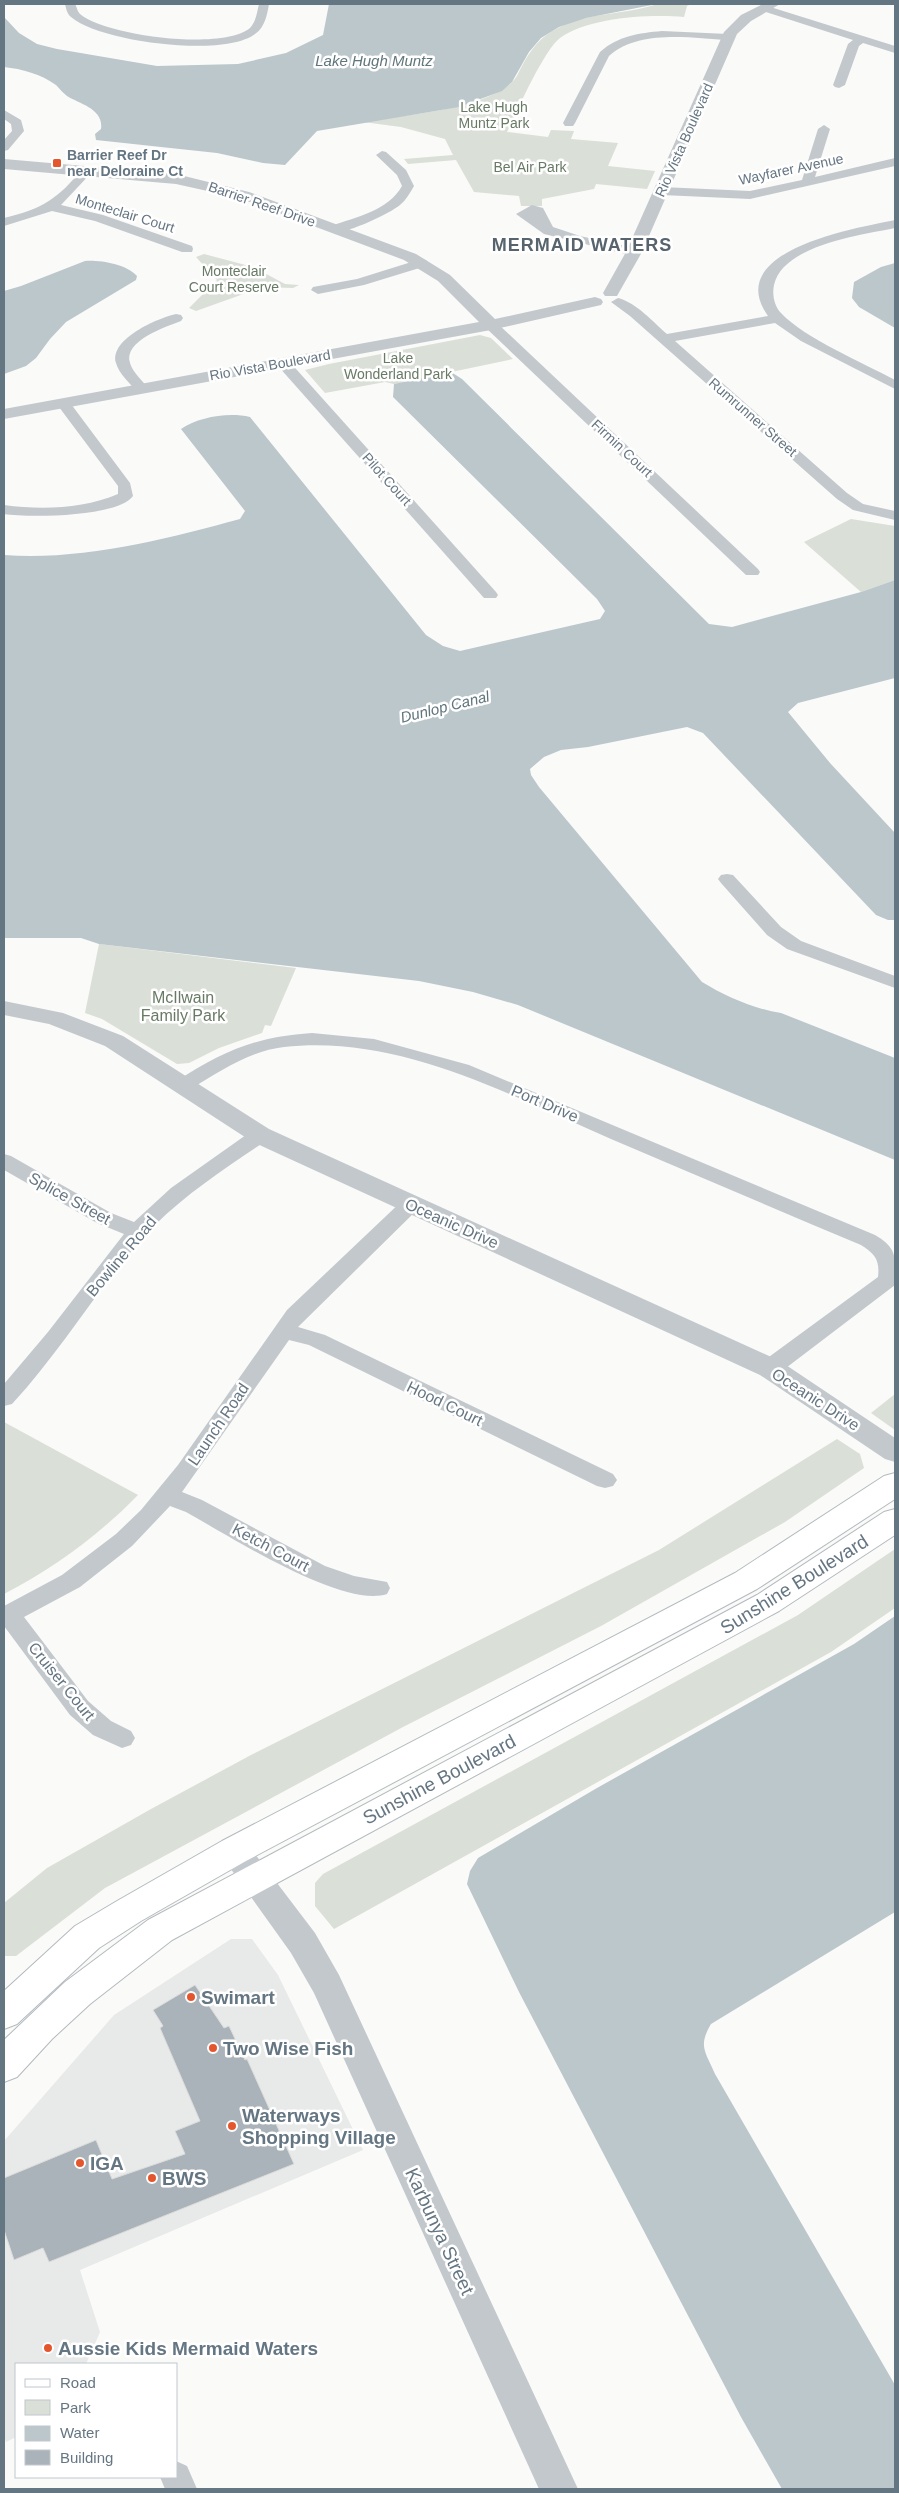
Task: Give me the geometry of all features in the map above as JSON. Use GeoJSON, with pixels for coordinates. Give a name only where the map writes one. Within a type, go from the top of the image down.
{"type":"FeatureCollection","features":[{"type":"Feature","properties":{"kind":"main road","name":"Sunshine Boulevard"},"geometry":{"type":"LineString","coordinates":[[4,2066],[76,1994],[245,1864],[722,1594],[799,1548],[895,1484]]}},
{"type":"Feature","properties":{"kind":"main road","name":"Sunshine Boulevard"},"geometry":{"type":"LineString","coordinates":[[5,2009],[87,1937],[129,1910],[245,1864],[768,1603],[895,1520]]}},
{"type":"Feature","properties":{"kind":"street"},"geometry":{"type":"LineString","coordinates":[[70,4],[71,12],[74,16],[95,27],[180,41],[207,43],[228,40],[250,33],[258,26],[264,4]]}},
{"type":"Feature","properties":{"kind":"street"},"geometry":{"type":"LineString","coordinates":[[769,6],[895,50]]}},
{"type":"Feature","properties":{"kind":"street","name":"Rio Vista Boulevard"},"geometry":{"type":"LineString","coordinates":[[4,414],[491,325],[595,302],[605,304],[614,298],[728,37],[740,22],[769,6]]}},
{"type":"Feature","properties":{"kind":"street"},"geometry":{"type":"LineString","coordinates":[[569,122],[604,54],[612,46],[626,40],[654,36],[728,37]]}},
{"type":"Feature","properties":{"kind":"street"},"geometry":{"type":"LineString","coordinates":[[839,84],[854,44],[862,39]]}},
{"type":"Feature","properties":{"kind":"street"},"geometry":{"type":"LineString","coordinates":[[4,114],[17,124],[18,131],[4,147]]}},
{"type":"Feature","properties":{"kind":"street"},"geometry":{"type":"LineString","coordinates":[[807,182],[824,129]]}},
{"type":"Feature","properties":{"kind":"street"},"geometry":{"type":"LineString","coordinates":[[336,229],[390,206],[404,196],[408,186],[402,172],[382,155]]}},
{"type":"Feature","properties":{"kind":"street","name":"Wayfarer Avenue"},"geometry":{"type":"LineString","coordinates":[[662,190],[738,196],[895,162]]}},
{"type":"Feature","properties":{"kind":"street","name":"Barrier Reef Drive"},"geometry":{"type":"LineString","coordinates":[[4,164],[164,178],[210,186],[244,195],[398,252],[421,263],[444,278],[491,325]]}},
{"type":"Feature","properties":{"kind":"street"},"geometry":{"type":"LineString","coordinates":[[4,222],[33,215],[53,207],[67,197],[87,171]]}},
{"type":"Feature","properties":{"kind":"street","name":"Monteclair Court"},"geometry":{"type":"LineString","coordinates":[[53,207],[108,220],[187,249]]}},
{"type":"Feature","properties":{"kind":"street"},"geometry":{"type":"LineString","coordinates":[[895,224],[822,241],[783,259],[770,272],[765,283],[766,298],[778,318],[797,332],[895,385]]}},
{"type":"Feature","properties":{"kind":"street"},"geometry":{"type":"LineString","coordinates":[[549,230],[634,252]]}},
{"type":"Feature","properties":{"kind":"street"},"geometry":{"type":"LineString","coordinates":[[318,290],[359,282],[421,263]]}},
{"type":"Feature","properties":{"kind":"street","name":"Rumrunner Street"},"geometry":{"type":"LineString","coordinates":[[614,298],[635,313],[842,496],[858,507],[895,515]]}},
{"type":"Feature","properties":{"kind":"street"},"geometry":{"type":"LineString","coordinates":[[142,389],[123,364],[123,352],[132,340],[176,318]]}},
{"type":"Feature","properties":{"kind":"street"},"geometry":{"type":"LineString","coordinates":[[664,339],[778,318]]}},
{"type":"Feature","properties":{"kind":"street","name":"Firmin Court"},"geometry":{"type":"LineString","coordinates":[[491,325],[752,572]]}},
{"type":"Feature","properties":{"kind":"street","name":"Pilot Court"},"geometry":{"type":"LineString","coordinates":[[284,363],[490,595]]}},
{"type":"Feature","properties":{"kind":"street"},"geometry":{"type":"LineString","coordinates":[[4,510],[58,511],[112,501],[126,496],[125,486],[63,403]]}},
{"type":"Feature","properties":{"kind":"street"},"geometry":{"type":"LineString","coordinates":[[727,878],[774,931],[794,945],[895,982]]}},
{"type":"Feature","properties":{"kind":"street","name":"Oceanic Drive"},"geometry":{"type":"LineString","coordinates":[[4,1008],[55,1018],[99,1034],[260,1135],[770,1368],[895,1452]]}},
{"type":"Feature","properties":{"kind":"street","name":"Port Drive"},"geometry":{"type":"LineString","coordinates":[[182,1086],[229,1058],[256,1047],[286,1041],[333,1041],[409,1053],[458,1067],[488,1079],[868,1240],[881,1248],[893,1263],[888,1279],[770,1368]]}},
{"type":"Feature","properties":{"kind":"street","name":"Bowline Road"},"geometry":{"type":"LineString","coordinates":[[4,1398],[37,1361],[138,1231],[165,1205],[260,1135]]}},
{"type":"Feature","properties":{"kind":"street","name":"Splice Street"},"geometry":{"type":"LineString","coordinates":[[4,1161],[104,1218],[138,1231]]}},
{"type":"Feature","properties":{"kind":"street","name":"Launch Road"},"geometry":{"type":"LineString","coordinates":[[7,1616],[71,1581],[124,1540],[167,1496],[295,1315],[411,1204]]}},
{"type":"Feature","properties":{"kind":"street","name":"Hood Court"},"geometry":{"type":"LineString","coordinates":[[283,1330],[317,1340],[605,1480]]}},
{"type":"Feature","properties":{"kind":"street","name":"Ketch Court"},"geometry":{"type":"LineString","coordinates":[[167,1496],[194,1506],[318,1572],[352,1585],[378,1588]]}},
{"type":"Feature","properties":{"kind":"street","name":"Cruiser Court"},"geometry":{"type":"LineString","coordinates":[[7,1616],[84,1714],[102,1728],[122,1738]]}},
{"type":"Feature","properties":{"kind":"street","name":"Karbunya Street"},"geometry":{"type":"LineString","coordinates":[[245,1864],[303,1943],[327,1985],[556,2488]]}},
{"type":"Feature","properties":{"kind":"street"},"geometry":{"type":"LineString","coordinates":[[5,2009],[38,2030]]}},
{"type":"Feature","properties":{"kind":"shaded area","name":"Waterways Shopping Village"},"geometry":{"type":"Polygon","coordinates":[[[231,1939],[252,1939],[278,1975],[363,2150],[80,2270],[100,2332],[86,2363],[15,2363],[15,2438],[6,2442],[4,2436],[4,2141],[114,2015],[231,1939]]]}},
{"type":"Feature","properties":{"kind":"green space","name":"Bel Air Park"},"geometry":{"type":"Polygon","coordinates":[[[657,4],[691,4],[687,6],[684,17],[620,18],[587,25],[560,38],[539,67],[507,132],[548,137],[551,130],[574,131],[571,139],[618,143],[608,166],[655,171],[647,189],[596,184],[594,189],[542,199],[542,206],[521,206],[519,196],[474,192],[456,160],[408,164],[404,159],[453,155],[445,139],[401,127],[363,122],[441,110],[481,99],[498,92],[512,82],[537,44],[546,35],[558,28],[594,16],[645,8],[657,4]]]}},
{"type":"Feature","properties":{"kind":"green space","name":"Monteclair Court Reserve"},"geometry":{"type":"Polygon","coordinates":[[[204,254],[253,267],[285,284],[299,285],[293,288],[263,287],[196,311],[189,308],[217,280],[196,257],[204,254]]]}},
{"type":"Feature","properties":{"kind":"green space","name":"Lake Wonderland Park"},"geometry":{"type":"Polygon","coordinates":[[[480,335],[491,338],[513,359],[394,384],[385,382],[325,393],[305,370],[329,364],[480,335]]]}},
{"type":"Feature","properties":{"kind":"green space"},"geometry":{"type":"Polygon","coordinates":[[[851,519],[895,526],[895,580],[861,592],[804,542],[851,519]]]}},
{"type":"Feature","properties":{"kind":"green space","name":"McIlwain Family Park"},"geometry":{"type":"Polygon","coordinates":[[[99,944],[296,968],[271,1026],[265,1025],[262,1033],[219,1048],[189,1063],[177,1064],[102,1019],[85,1013],[99,944]]]}},
{"type":"Feature","properties":{"kind":"green space"},"geometry":{"type":"Polygon","coordinates":[[[895,1394],[895,1430],[871,1413],[895,1394]]]}},
{"type":"Feature","properties":{"kind":"green space"},"geometry":{"type":"Polygon","coordinates":[[[4,1422],[138,1495],[108,1524],[75,1550],[41,1573],[4,1594],[4,1422]]]}},
{"type":"Feature","properties":{"kind":"green space"},"geometry":{"type":"Polygon","coordinates":[[[837,1439],[860,1454],[864,1468],[785,1522],[601,1626],[403,1727],[105,1888],[16,1956],[4,1956],[4,1903],[47,1868],[251,1755],[659,1550],[837,1439]]]}},
{"type":"Feature","properties":{"kind":"green space"},"geometry":{"type":"Polygon","coordinates":[[[895,1549],[895,1608],[831,1652],[334,1929],[315,1906],[315,1883],[323,1874],[798,1615],[895,1549]]]}},
{"type":"Feature","properties":{"kind":"water","name":"Lake Hugh Muntz"},"geometry":{"type":"Polygon","coordinates":[[[329,4],[657,4],[586,18],[559,27],[541,38],[529,52],[512,82],[502,91],[459,107],[317,131],[285,165],[263,163],[217,153],[96,140],[95,134],[101,129],[101,122],[99,117],[90,108],[67,96],[56,85],[38,75],[4,67],[4,17],[19,33],[37,44],[57,49],[157,66],[238,64],[286,53],[323,35],[329,4]]]}},
{"type":"Feature","properties":{"kind":"water"},"geometry":{"type":"Polygon","coordinates":[[[85,261],[105,262],[126,268],[137,276],[136,280],[66,322],[36,358],[26,366],[4,374],[4,291],[85,261]]]}},
{"type":"Feature","properties":{"kind":"water"},"geometry":{"type":"Polygon","coordinates":[[[895,263],[895,328],[859,307],[852,298],[854,282],[881,267],[895,263]]]}},
{"type":"Feature","properties":{"kind":"water","name":"Dunlop Canal"},"geometry":{"type":"Polygon","coordinates":[[[451,372],[462,379],[709,624],[732,627],[861,592],[895,580],[895,678],[798,703],[788,712],[830,763],[895,833],[895,920],[888,920],[876,915],[703,733],[687,727],[588,747],[561,750],[544,757],[530,769],[531,775],[539,787],[702,982],[740,1001],[781,1013],[895,1058],[895,1160],[518,1005],[473,992],[419,981],[99,944],[81,938],[4,938],[4,555],[63,555],[93,552],[153,541],[240,519],[245,511],[181,429],[188,425],[196,421],[223,415],[250,417],[426,635],[443,646],[460,651],[600,619],[605,611],[597,599],[393,397],[394,384],[451,372]]]}},
{"type":"Feature","properties":{"kind":"water"},"geometry":{"type":"Polygon","coordinates":[[[895,1616],[895,1912],[711,2024],[704,2043],[704,2049],[715,2074],[895,2385],[895,2489],[782,2489],[741,2417],[519,1992],[467,1884],[470,1871],[478,1858],[597,1788],[854,1644],[895,1616]]]}},
{"type":"Feature","properties":{"kind":"building","name":"Waterways Shopping Village"},"geometry":{"type":"Polygon","coordinates":[[[195,1985],[224,2028],[229,2026],[245,2060],[247,2059],[294,2164],[49,2262],[43,2248],[14,2260],[4,2230],[4,2178],[96,2140],[112,2179],[185,2154],[175,2131],[200,2121],[160,2028],[163,2026],[153,2010],[195,1985]]]}},
{"type":"Feature","properties":{"kind":"place","name":"Barrier Reef Dr near Deloraine Ct"},"geometry":{"type":"Point","coordinates":[57,163]}},
{"type":"Feature","properties":{"kind":"place","name":"Swimart"},"geometry":{"type":"Point","coordinates":[191,1997]}},
{"type":"Feature","properties":{"kind":"place","name":"Two Wise Fish"},"geometry":{"type":"Point","coordinates":[213,2048]}},
{"type":"Feature","properties":{"kind":"place","name":"Waterways Shopping Village"},"geometry":{"type":"Point","coordinates":[232,2126]}},
{"type":"Feature","properties":{"kind":"place","name":"IGA"},"geometry":{"type":"Point","coordinates":[80,2163]}},
{"type":"Feature","properties":{"kind":"place","name":"BWS"},"geometry":{"type":"Point","coordinates":[152,2178]}},
{"type":"Feature","properties":{"kind":"place","name":"Aussie Kids Mermaid Waters"},"geometry":{"type":"Point","coordinates":[48,2348]}},
{"type":"Feature","properties":{"kind":"district","name":"MERMAID WATERS"},"geometry":{"type":"Point","coordinates":[582,245]}},
{"type":"Feature","properties":{"kind":"park label","name":"Lake Hugh Muntz Park"},"geometry":{"type":"Point","coordinates":[494,116]}}]}
